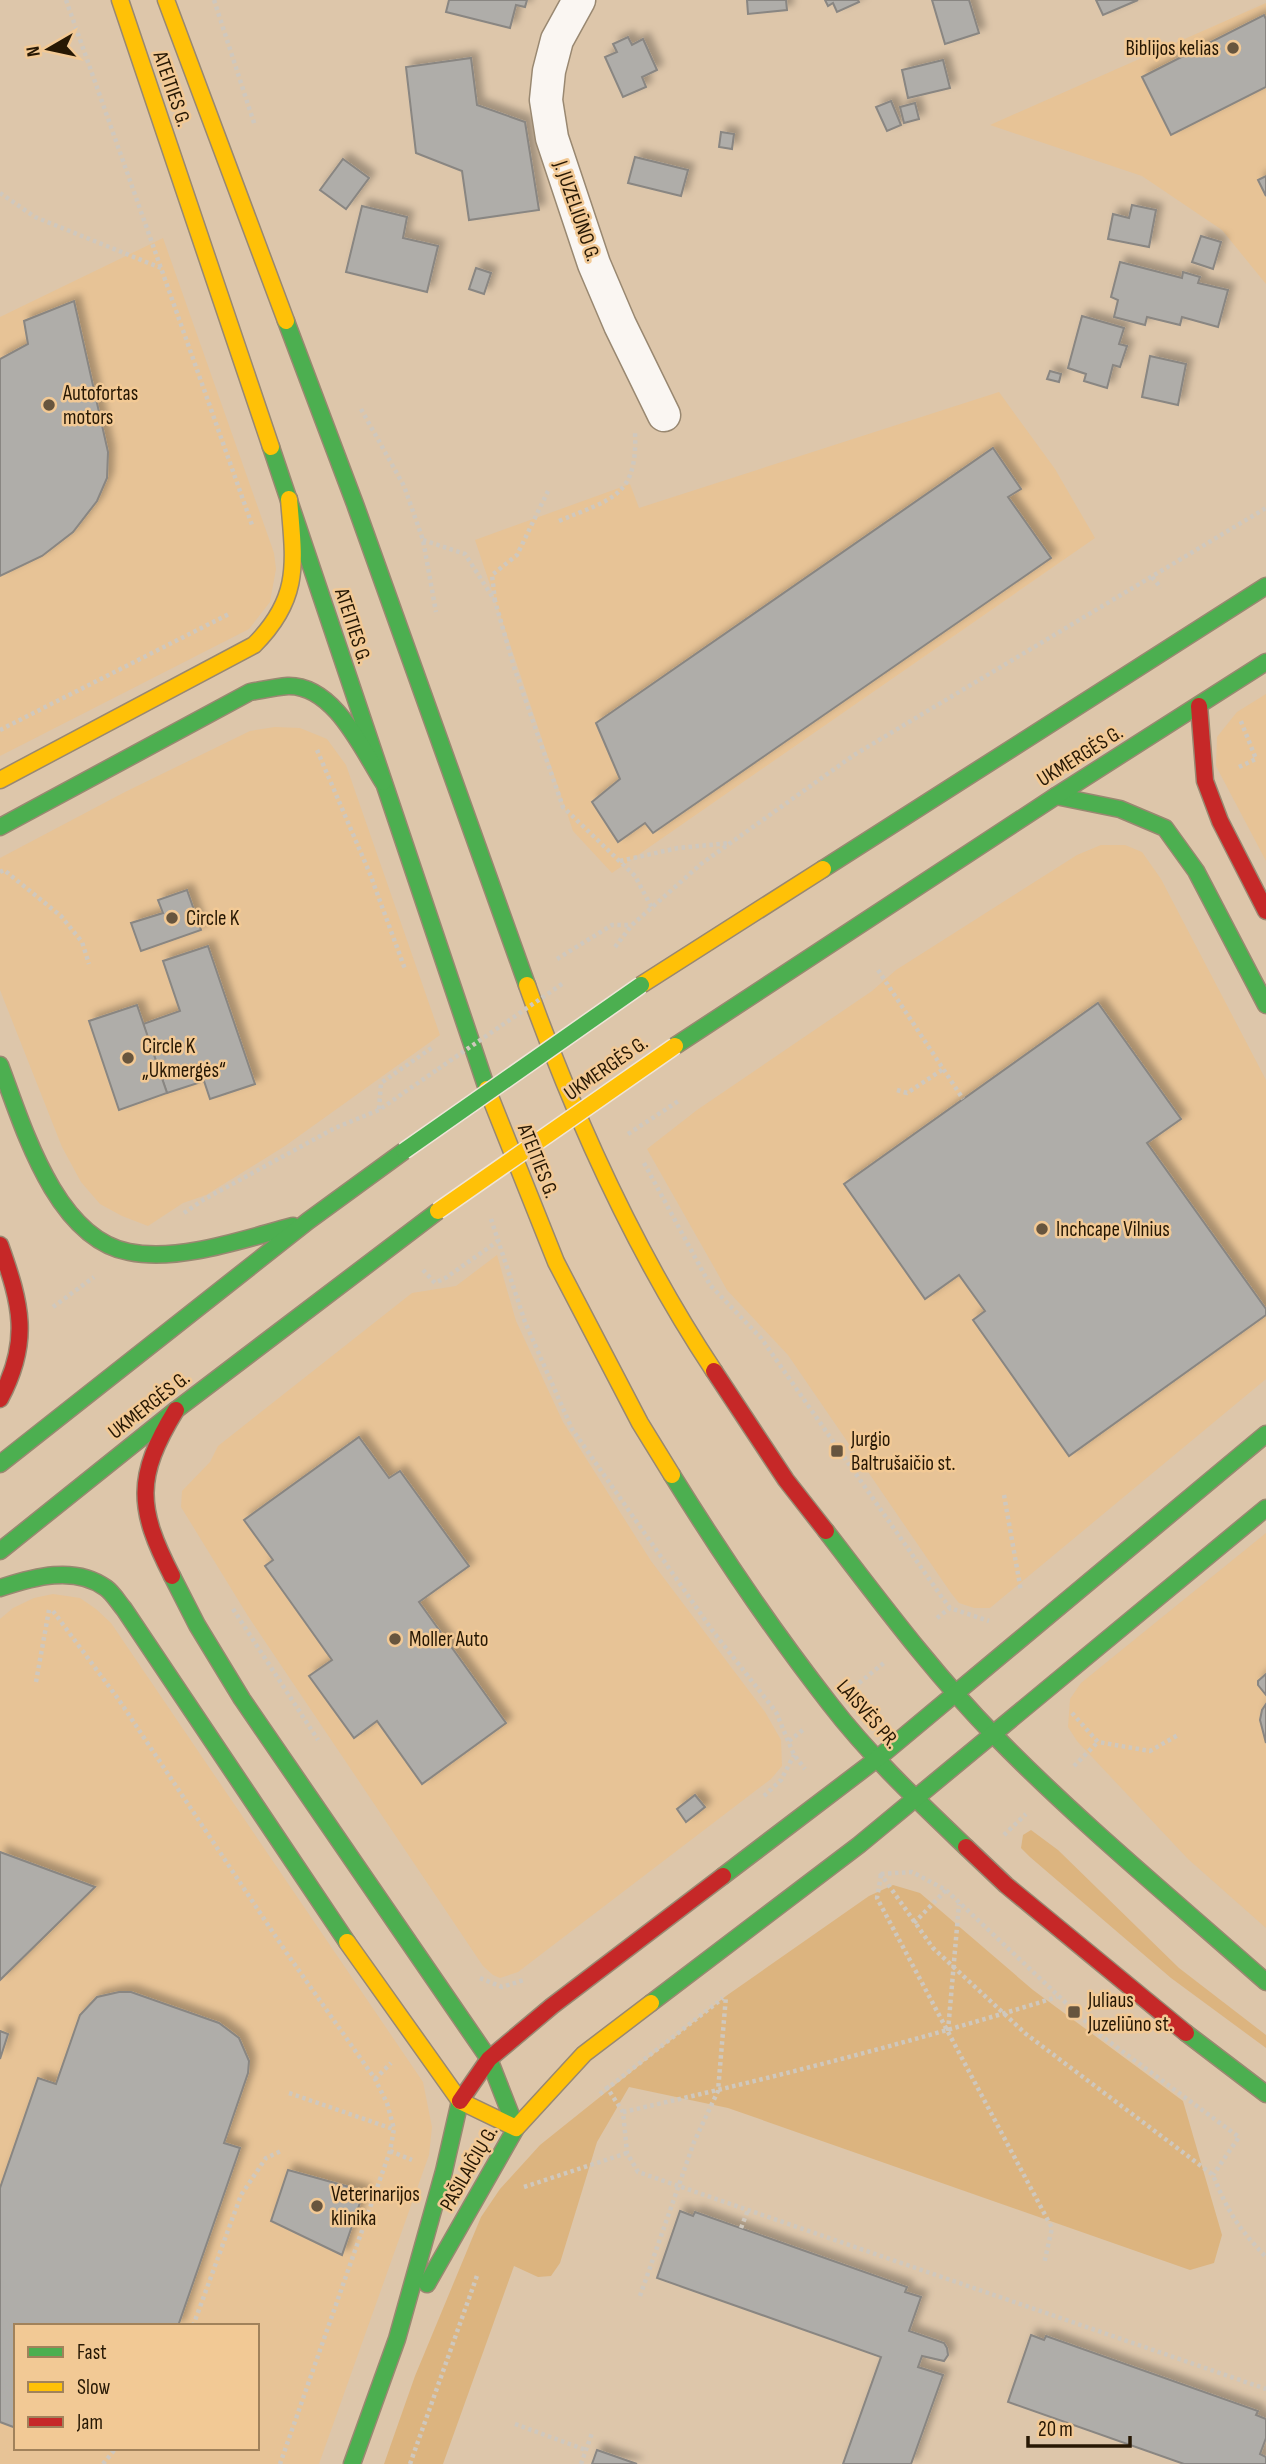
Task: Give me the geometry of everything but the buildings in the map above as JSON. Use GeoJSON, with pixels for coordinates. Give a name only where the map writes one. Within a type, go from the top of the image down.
{"type":"FeatureCollection","features":[{"type":"Feature","properties":{"kind":"main road","name":"ATEITIES G."},"geometry":{"type":"LineString","coordinates":[[120,0],[485,1084],[556,1262]]}},
{"type":"Feature","properties":{"kind":"main road","name":"ATEITIES G."},"geometry":{"type":"LineString","coordinates":[[166,0],[350,491],[553,1057],[630,1227],[702,1353],[786,1480],[911,1640]]}},
{"type":"Feature","properties":{"kind":"main road"},"geometry":{"type":"LineString","coordinates":[[0,780],[254,646],[286,605],[293,562],[289,499]]}},
{"type":"Feature","properties":{"kind":"main road","name":"UKMERGĖS G."},"geometry":{"type":"LineString","coordinates":[[0,1464],[308,1221],[641,985],[1266,586]]}},
{"type":"Feature","properties":{"kind":"main road","name":"UKMERGĖS G."},"geometry":{"type":"LineString","coordinates":[[0,1551],[176,1410],[438,1211],[675,1046],[1266,662]]}},
{"type":"Feature","properties":{"kind":"main road"},"geometry":{"type":"LineString","coordinates":[[0,827],[250,692],[290,686],[319,695],[344,719],[383,782]]}},
{"type":"Feature","properties":{"kind":"main road"},"geometry":{"type":"LineString","coordinates":[[1199,705],[1205,781],[1238,858],[1266,911]]}},
{"type":"Feature","properties":{"kind":"main road"},"geometry":{"type":"LineString","coordinates":[[1056,796],[1120,808],[1165,828],[1196,871],[1266,1005]]}},
{"type":"Feature","properties":{"kind":"main road"},"geometry":{"type":"LineString","coordinates":[[0,1065],[42,1173],[88,1233],[108,1246],[128,1252],[207,1248],[308,1221]]}},
{"type":"Feature","properties":{"kind":"main road"},"geometry":{"type":"LineString","coordinates":[[0,1245],[14,1285],[22,1329],[18,1362],[0,1399]]}},
{"type":"Feature","properties":{"kind":"main road","name":"LAISVĖS PR."},"geometry":{"type":"LineString","coordinates":[[556,1262],[640,1423],[727,1563],[831,1706],[916,1799],[1006,1885],[1163,2016],[1266,2094]]}},
{"type":"Feature","properties":{"kind":"main road"},"geometry":{"type":"LineString","coordinates":[[176,1410],[162,1433],[145,1484],[146,1515],[156,1545],[197,1625],[242,1699],[489,2059],[516,2128]]}},
{"type":"Feature","properties":{"kind":"main road"},"geometry":{"type":"LineString","coordinates":[[460,2101],[489,2059],[552,2006],[878,1758],[1266,1434]]}},
{"type":"Feature","properties":{"kind":"main road","name":"PAŠILAIČIŲ G."},"geometry":{"type":"LineString","coordinates":[[397,2339],[516,2128],[584,2054],[916,1799],[1266,1508]]}},
{"type":"Feature","properties":{"kind":"main road"},"geometry":{"type":"LineString","coordinates":[[0,1588],[30,1578],[56,1574],[81,1576],[106,1588],[124,1609],[327,1913],[460,2101],[516,2128]]}},
{"type":"Feature","properties":{"kind":"main road"},"geometry":{"type":"LineString","coordinates":[[911,1640],[993,1734],[1051,1791],[1266,1982]]}},
{"type":"Feature","properties":{"kind":"main road","name":"PAŠILAIČIŲ G."},"geometry":{"type":"LineString","coordinates":[[352,2464],[397,2339],[444,2171],[460,2101]]}},
{"type":"Feature","properties":{"kind":"street","name":"J. JUZELIŪNO G."},"geometry":{"type":"LineString","coordinates":[[579,0],[557,40],[549,71],[546,100],[552,138],[594,264],[664,415]]}},
{"type":"Feature","properties":{"kind":"path"},"geometry":{"type":"LineString","coordinates":[[66,0],[255,534]]}},
{"type":"Feature","properties":{"kind":"path"},"geometry":{"type":"LineString","coordinates":[[214,0],[260,139]]}},
{"type":"Feature","properties":{"kind":"path"},"geometry":{"type":"LineString","coordinates":[[0,193],[35,217],[162,268]]}},
{"type":"Feature","properties":{"kind":"path"},"geometry":{"type":"LineString","coordinates":[[357,398],[404,486],[423,540],[466,554],[495,601]]}},
{"type":"Feature","properties":{"kind":"path"},"geometry":{"type":"LineString","coordinates":[[559,521],[615,497],[627,483],[635,458],[634,424]]}},
{"type":"Feature","properties":{"kind":"path"},"geometry":{"type":"LineString","coordinates":[[548,491],[517,555],[492,575],[495,601],[514,667],[563,807],[635,876],[652,908]]}},
{"type":"Feature","properties":{"kind":"path"},"geometry":{"type":"LineString","coordinates":[[615,947],[632,925],[701,864],[855,755],[1266,508]]}},
{"type":"Feature","properties":{"kind":"path"},"geometry":{"type":"LineString","coordinates":[[1152,577],[1161,588]]}},
{"type":"Feature","properties":{"kind":"path"},"geometry":{"type":"LineString","coordinates":[[0,730],[237,610]]}},
{"type":"Feature","properties":{"kind":"path"},"geometry":{"type":"LineString","coordinates":[[1237,712],[1256,759]]}},
{"type":"Feature","properties":{"kind":"path"},"geometry":{"type":"LineString","coordinates":[[620,861],[678,848],[731,843]]}},
{"type":"Feature","properties":{"kind":"path"},"geometry":{"type":"LineString","coordinates":[[0,872],[4,870],[61,916],[82,943],[89,964]]}},
{"type":"Feature","properties":{"kind":"path"},"geometry":{"type":"LineString","coordinates":[[177,1218],[203,1200],[335,1128],[379,1110],[566,983],[557,959],[612,925],[632,925]]}},
{"type":"Feature","properties":{"kind":"path"},"geometry":{"type":"LineString","coordinates":[[878,970],[963,1099]]}},
{"type":"Feature","properties":{"kind":"path"},"geometry":{"type":"LineString","coordinates":[[379,1110],[381,1083],[433,1047]]}},
{"type":"Feature","properties":{"kind":"path"},"geometry":{"type":"LineString","coordinates":[[897,1090],[907,1093],[945,1068]]}},
{"type":"Feature","properties":{"kind":"path"},"geometry":{"type":"LineString","coordinates":[[628,1134],[680,1100]]}},
{"type":"Feature","properties":{"kind":"path"},"geometry":{"type":"LineString","coordinates":[[623,1121],[635,1145]]}},
{"type":"Feature","properties":{"kind":"path"},"geometry":{"type":"LineString","coordinates":[[641,1157],[710,1284],[761,1338],[950,1608],[987,1618]]}},
{"type":"Feature","properties":{"kind":"path"},"geometry":{"type":"LineString","coordinates":[[423,1270],[435,1283],[498,1241]]}},
{"type":"Feature","properties":{"kind":"path"},"geometry":{"type":"LineString","coordinates":[[22,1329],[128,1252]]}},
{"type":"Feature","properties":{"kind":"path"},"geometry":{"type":"LineString","coordinates":[[1004,1495],[1021,1591]]}},
{"type":"Feature","properties":{"kind":"path"},"geometry":{"type":"LineString","coordinates":[[227,1600],[325,1751]]}},
{"type":"Feature","properties":{"kind":"path"},"geometry":{"type":"LineString","coordinates":[[36,1682],[50,1606],[119,1700],[288,1955],[375,2079],[387,2103],[394,2129],[390,2151],[280,2464]]}},
{"type":"Feature","properties":{"kind":"path"},"geometry":{"type":"LineString","coordinates":[[789,1741],[950,1608]]}},
{"type":"Feature","properties":{"kind":"path"},"geometry":{"type":"LineString","coordinates":[[1098,1742],[1150,1751],[1178,1735]]}},
{"type":"Feature","properties":{"kind":"path"},"geometry":{"type":"LineString","coordinates":[[755,1802],[781,1780],[794,1755]]}},
{"type":"Feature","properties":{"kind":"path"},"geometry":{"type":"LineString","coordinates":[[870,1882],[881,1874],[912,1872],[946,1890],[1100,2035],[1239,2137],[1213,2175]]}},
{"type":"Feature","properties":{"kind":"path"},"geometry":{"type":"LineString","coordinates":[[881,1874],[933,1948],[1026,2034],[1213,2175],[1226,2207],[1243,2233],[1266,2257]]}},
{"type":"Feature","properties":{"kind":"path"},"geometry":{"type":"LineString","coordinates":[[881,1874],[877,1898],[1052,2228],[1044,2264]]}},
{"type":"Feature","properties":{"kind":"path"},"geometry":{"type":"LineString","coordinates":[[914,1923],[946,1890]]}},
{"type":"Feature","properties":{"kind":"path"},"geometry":{"type":"LineString","coordinates":[[948,2032],[959,1904]]}},
{"type":"Feature","properties":{"kind":"path"},"geometry":{"type":"LineString","coordinates":[[472,1971],[482,1980],[502,1987],[532,1977]]}},
{"type":"Feature","properties":{"kind":"path"},"geometry":{"type":"LineString","coordinates":[[592,2100],[736,1988]]}},
{"type":"Feature","properties":{"kind":"path"},"geometry":{"type":"LineString","coordinates":[[640,2297],[694,2142],[718,2091],[726,1996]]}},
{"type":"Feature","properties":{"kind":"path"},"geometry":{"type":"LineString","coordinates":[[623,2112],[718,2091],[948,2032],[1058,1997]]}},
{"type":"Feature","properties":{"kind":"path"},"geometry":{"type":"LineString","coordinates":[[608,2088],[623,2112],[627,2153],[638,2172],[1266,2389]]}},
{"type":"Feature","properties":{"kind":"path"},"geometry":{"type":"LineString","coordinates":[[289,2093],[394,2129]]}},
{"type":"Feature","properties":{"kind":"path"},"geometry":{"type":"LineString","coordinates":[[194,2324],[241,2195],[266,2158],[281,2151]]}},
{"type":"Feature","properties":{"kind":"path"},"geometry":{"type":"LineString","coordinates":[[524,2179],[517,2190],[627,2153]]}},
{"type":"Feature","properties":{"kind":"path"},"geometry":{"type":"LineString","coordinates":[[741,2228],[748,2210]]}},
{"type":"Feature","properties":{"kind":"path"},"geometry":{"type":"LineString","coordinates":[[410,2464],[480,2269]]}},
{"type":"Feature","properties":{"kind":"path"},"geometry":{"type":"LineString","coordinates":[[515,2424],[586,2450]]}},
{"type":"Feature","properties":{"kind":"path"},"geometry":{"type":"LineString","coordinates":[[581,2464],[592,2433]]}},
{"type":"Feature","properties":{"kind":"path"},"geometry":{"type":"LineString","coordinates":[[103,2464],[114,2450]]}},
{"type":"Feature","properties":{"kind":"shaded area"},"geometry":{"type":"Polygon","coordinates":[[[1266,3],[1266,284],[1222,230],[1142,176],[990,125],[1266,3]]]}},
{"type":"Feature","properties":{"kind":"shaded area"},"geometry":{"type":"Polygon","coordinates":[[[163,238],[274,553],[276,569],[270,602],[249,629],[0,756],[0,317],[163,238]]]}},
{"type":"Feature","properties":{"kind":"shaded area"},"geometry":{"type":"Polygon","coordinates":[[[999,392],[1055,469],[1095,538],[612,873],[573,831],[475,540],[630,484],[639,508],[999,392]]]}},
{"type":"Feature","properties":{"kind":"shaded area"},"geometry":{"type":"Polygon","coordinates":[[[1266,694],[1266,861],[1216,766],[1217,737],[1237,712],[1266,694]]]}},
{"type":"Feature","properties":{"kind":"shaded area"},"geometry":{"type":"Polygon","coordinates":[[[275,727],[300,728],[327,739],[346,765],[440,1035],[285,1146],[206,1195],[183,1203],[148,1226],[100,1204],[81,1182],[62,1147],[0,990],[0,858],[125,792],[250,731],[275,727]]]}},
{"type":"Feature","properties":{"kind":"shaded area"},"geometry":{"type":"Polygon","coordinates":[[[1101,845],[1125,845],[1142,852],[1161,879],[1266,1080],[1266,1379],[990,1608],[974,1608],[959,1603],[951,1593],[788,1355],[727,1290],[647,1149],[697,1110],[872,991],[896,970],[1077,855],[1101,845]]]}},
{"type":"Feature","properties":{"kind":"shaded area"},"geometry":{"type":"Polygon","coordinates":[[[497,1255],[516,1321],[563,1422],[651,1561],[765,1712],[781,1740],[782,1766],[771,1779],[518,1972],[500,1978],[483,1966],[248,1616],[181,1507],[182,1491],[210,1462],[218,1446],[412,1293],[456,1286],[497,1255]]]}},
{"type":"Feature","properties":{"kind":"shaded area"},"geometry":{"type":"Polygon","coordinates":[[[1266,1533],[1266,1928],[1188,1859],[1077,1741],[1068,1727],[1070,1699],[1081,1683],[1266,1533]]]}},
{"type":"Feature","properties":{"kind":"shaded area"},"geometry":{"type":"Polygon","coordinates":[[[53,1594],[80,1598],[111,1623],[423,2082],[432,2127],[429,2155],[319,2464],[0,2464],[0,1619],[13,1608],[34,1598],[53,1594]]]}},
{"type":"Feature","properties":{"kind":"shaded area"},"geometry":{"type":"Polygon","coordinates":[[[1031,1830],[1058,1850],[1179,1968],[1266,2035],[1266,2048],[1171,1978],[1030,1857],[1021,1848],[1023,1835],[1031,1830]]]}},
{"type":"Feature","properties":{"kind":"shaded area"},"geometry":{"type":"Polygon","coordinates":[[[893,1885],[920,1893],[1033,1990],[1183,2101],[1222,2235],[1214,2263],[1190,2270],[728,2108],[629,2087],[597,2142],[560,2263],[551,2276],[538,2277],[514,2266],[443,2464],[384,2464],[415,2376],[481,2217],[500,2189],[540,2145],[726,1996],[869,1896],[893,1885]]]}},
{"type":"Feature","properties":{"kind":"traffic: fast"},"geometry":{"type":"LineString","coordinates":[[286,321],[355,504],[527,985]]}},
{"type":"Feature","properties":{"kind":"traffic: fast"},"geometry":{"type":"LineString","coordinates":[[271,447],[487,1089]]}},
{"type":"Feature","properties":{"kind":"traffic: fast"},"geometry":{"type":"LineString","coordinates":[[823,869],[1266,586]]}},
{"type":"Feature","properties":{"kind":"traffic: fast"},"geometry":{"type":"LineString","coordinates":[[675,1046],[1266,662]]}},
{"type":"Feature","properties":{"kind":"traffic: fast"},"geometry":{"type":"LineString","coordinates":[[0,827],[250,692],[283,686],[304,688],[333,707],[356,737],[383,782]]}},
{"type":"Feature","properties":{"kind":"traffic: fast"},"geometry":{"type":"LineString","coordinates":[[1056,796],[1120,809],[1165,828],[1196,871],[1266,1005]]}},
{"type":"Feature","properties":{"kind":"traffic: fast"},"geometry":{"type":"LineString","coordinates":[[404,1151],[641,985]]}},
{"type":"Feature","properties":{"kind":"traffic: fast"},"geometry":{"type":"LineString","coordinates":[[0,1065],[19,1118],[45,1176],[62,1203],[81,1225],[103,1242],[129,1252],[169,1254],[212,1248],[293,1226]]}},
{"type":"Feature","properties":{"kind":"traffic: fast"},"geometry":{"type":"LineString","coordinates":[[0,1464],[308,1221],[404,1151]]}},
{"type":"Feature","properties":{"kind":"traffic: fast"},"geometry":{"type":"LineString","coordinates":[[0,1551],[176,1410],[438,1211]]}},
{"type":"Feature","properties":{"kind":"traffic: fast"},"geometry":{"type":"LineString","coordinates":[[723,1876],[878,1758],[1266,1434]]}},
{"type":"Feature","properties":{"kind":"traffic: fast"},"geometry":{"type":"LineString","coordinates":[[672,1475],[748,1592],[845,1723],[913,1796],[966,1847]]}},
{"type":"Feature","properties":{"kind":"traffic: fast"},"geometry":{"type":"LineString","coordinates":[[651,2003],[859,1845],[1266,1508]]}},
{"type":"Feature","properties":{"kind":"traffic: fast"},"geometry":{"type":"LineString","coordinates":[[826,1531],[929,1662],[995,1736],[1094,1831],[1266,1982]]}},
{"type":"Feature","properties":{"kind":"traffic: fast"},"geometry":{"type":"LineString","coordinates":[[0,1588],[40,1577],[68,1575],[94,1581],[111,1592],[347,1942]]}},
{"type":"Feature","properties":{"kind":"traffic: fast"},"geometry":{"type":"LineString","coordinates":[[172,1576],[197,1625],[242,1699],[489,2059]]}},
{"type":"Feature","properties":{"kind":"traffic: fast"},"geometry":{"type":"LineString","coordinates":[[1186,2033],[1266,2094]]}},
{"type":"Feature","properties":{"kind":"traffic: fast"},"geometry":{"type":"LineString","coordinates":[[427,2284],[516,2128],[489,2059]]}},
{"type":"Feature","properties":{"kind":"traffic: fast"},"geometry":{"type":"LineString","coordinates":[[352,2464],[397,2339],[444,2171],[460,2101]]}},
{"type":"Feature","properties":{"kind":"traffic: slow"},"geometry":{"type":"LineString","coordinates":[[120,0],[271,447]]}},
{"type":"Feature","properties":{"kind":"traffic: slow"},"geometry":{"type":"LineString","coordinates":[[166,0],[286,321]]}},
{"type":"Feature","properties":{"kind":"traffic: slow"},"geometry":{"type":"LineString","coordinates":[[0,780],[254,645],[280,611],[287,594],[293,560],[289,499]]}},
{"type":"Feature","properties":{"kind":"traffic: slow"},"geometry":{"type":"LineString","coordinates":[[641,985],[823,869]]}},
{"type":"Feature","properties":{"kind":"traffic: slow"},"geometry":{"type":"LineString","coordinates":[[527,985],[565,1085],[609,1184],[658,1279],[714,1371]]}},
{"type":"Feature","properties":{"kind":"traffic: slow"},"geometry":{"type":"LineString","coordinates":[[438,1211],[675,1046]]}},
{"type":"Feature","properties":{"kind":"traffic: slow"},"geometry":{"type":"LineString","coordinates":[[487,1089],[556,1262],[640,1423],[672,1475]]}},
{"type":"Feature","properties":{"kind":"traffic: slow"},"geometry":{"type":"LineString","coordinates":[[347,1942],[460,2101],[516,2128],[584,2054],[651,2003]]}},
{"type":"Feature","properties":{"kind":"traffic: jam"},"geometry":{"type":"LineString","coordinates":[[1199,706],[1205,781],[1220,821],[1266,911]]}},
{"type":"Feature","properties":{"kind":"traffic: jam"},"geometry":{"type":"LineString","coordinates":[[0,1245],[13,1286],[20,1322],[16,1359],[0,1399]]}},
{"type":"Feature","properties":{"kind":"traffic: jam"},"geometry":{"type":"LineString","coordinates":[[714,1371],[786,1480],[826,1531]]}},
{"type":"Feature","properties":{"kind":"traffic: jam"},"geometry":{"type":"LineString","coordinates":[[172,1576],[152,1531],[146,1493],[147,1474],[153,1455],[176,1410]]}},
{"type":"Feature","properties":{"kind":"traffic: jam"},"geometry":{"type":"LineString","coordinates":[[966,1847],[1006,1885],[1186,2033]]}},
{"type":"Feature","properties":{"kind":"traffic: jam"},"geometry":{"type":"LineString","coordinates":[[460,2101],[489,2059],[552,2006],[723,1876]]}},
{"type":"Feature","properties":{"kind":"place","name":"Biblijos kelias"},"geometry":{"type":"Point","coordinates":[1233,48]}},
{"type":"Feature","properties":{"kind":"place","name":"Autofortas motors"},"geometry":{"type":"Point","coordinates":[49,405]}},
{"type":"Feature","properties":{"kind":"place","name":"Circle K"},"geometry":{"type":"Point","coordinates":[172,918]}},
{"type":"Feature","properties":{"kind":"place","name":"Circle K „Ukmergės“"},"geometry":{"type":"Point","coordinates":[128,1058]}},
{"type":"Feature","properties":{"kind":"place","name":"Inchcape Vilnius"},"geometry":{"type":"Point","coordinates":[1042,1229]}},
{"type":"Feature","properties":{"kind":"place","name":"Jurgio Baltrušaičio st."},"geometry":{"type":"Point","coordinates":[837,1451]}},
{"type":"Feature","properties":{"kind":"place","name":"Moller Auto"},"geometry":{"type":"Point","coordinates":[395,1639]}},
{"type":"Feature","properties":{"kind":"place","name":"Juliaus Juzeliūno st."},"geometry":{"type":"Point","coordinates":[1074,2012]}},
{"type":"Feature","properties":{"kind":"place","name":"Veterinarijos klinika"},"geometry":{"type":"Point","coordinates":[317,2206]}}]}
